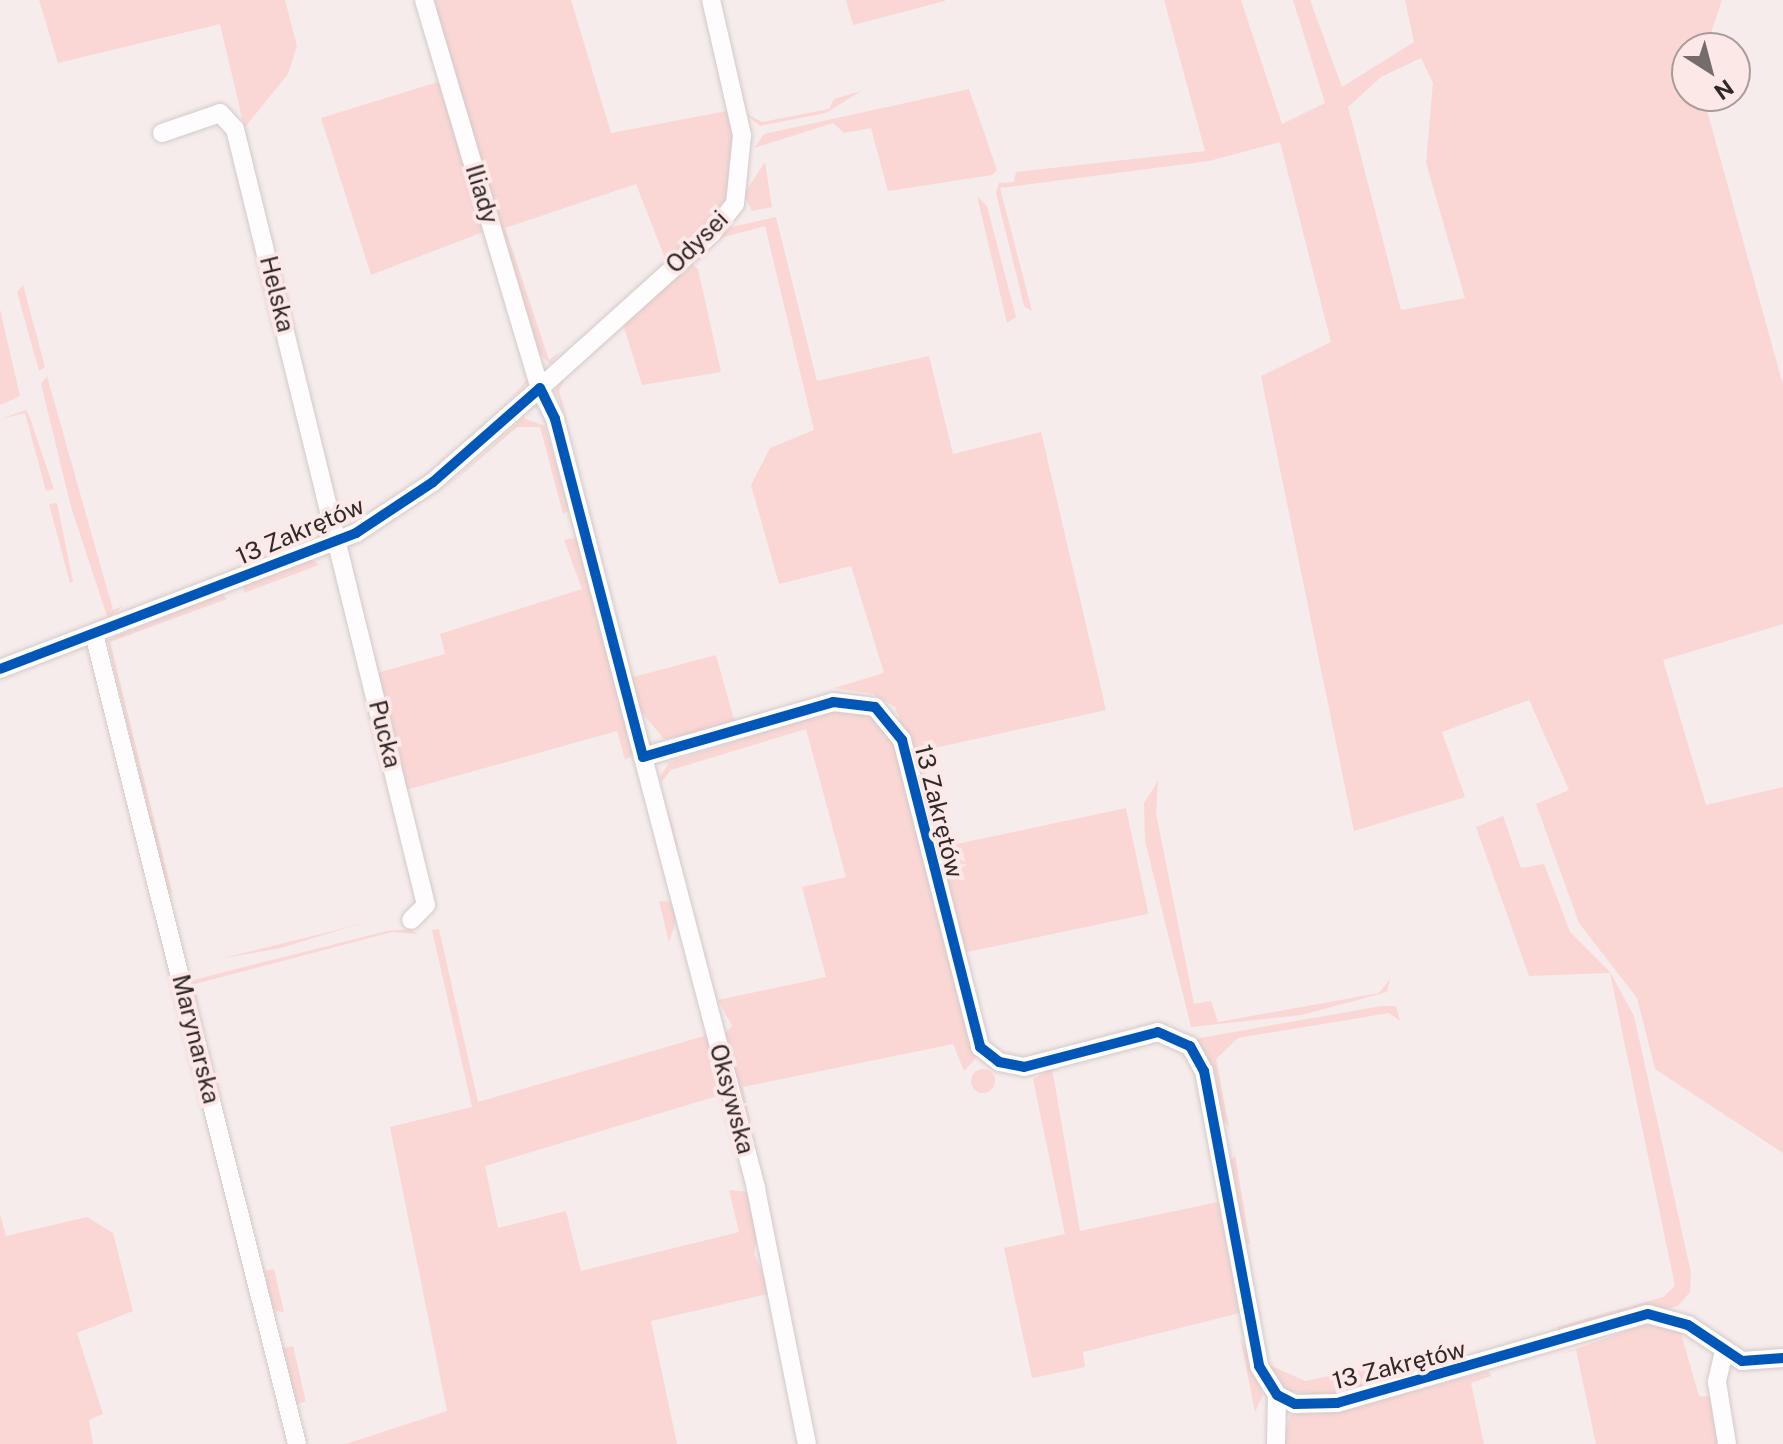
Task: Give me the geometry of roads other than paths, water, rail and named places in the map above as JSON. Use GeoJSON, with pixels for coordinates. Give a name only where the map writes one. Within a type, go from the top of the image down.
{"type":"FeatureCollection","features":[{"type":"Feature","properties":{"kind":"street","name":"Iliady"},"geometry":{"type":"LineString","coordinates":[[424,0],[540,388]]}},
{"type":"Feature","properties":{"kind":"street","name":"Odysei"},"geometry":{"type":"LineString","coordinates":[[540,388],[712,233],[735,204],[742,135],[711,0]]}},
{"type":"Feature","properties":{"kind":"street","name":"Helska"},"geometry":{"type":"LineString","coordinates":[[162,133],[220,113],[233,123],[339,540]]}},
{"type":"Feature","properties":{"kind":"street","name":"13 Zakrętów"},"geometry":{"type":"LineString","coordinates":[[0,669],[339,540],[413,497],[540,388]]}},
{"type":"Feature","properties":{"kind":"street"},"geometry":{"type":"LineString","coordinates":[[540,388],[555,419],[643,757]]}},
{"type":"Feature","properties":{"kind":"street","name":"Pucka"},"geometry":{"type":"LineString","coordinates":[[339,540],[426,905],[411,920]]}},
{"type":"Feature","properties":{"kind":"street","name":"Marynarska"},"geometry":{"type":"LineString","coordinates":[[94,634],[297,1444]]}},
{"type":"Feature","properties":{"kind":"street","name":"13 Zakrętów"},"geometry":{"type":"LineString","coordinates":[[643,757],[833,702],[855,700],[884,713],[902,740],[980,1047],[999,1062],[1024,1067],[1167,1032],[1197,1058],[1259,1366],[1277,1395],[1295,1404],[1337,1403],[1648,1314],[1688,1325],[1742,1361],[1783,1358]]}},
{"type":"Feature","properties":{"kind":"street","name":"Oksywska"},"geometry":{"type":"LineString","coordinates":[[643,757],[756,1189],[807,1444]]}},
{"type":"Feature","properties":{"kind":"street"},"geometry":{"type":"LineString","coordinates":[[1724,1351],[1717,1382],[1727,1444]]}},
{"type":"Feature","properties":{"kind":"street"},"geometry":{"type":"LineString","coordinates":[[1276,1444],[1277,1395]]}}]}
